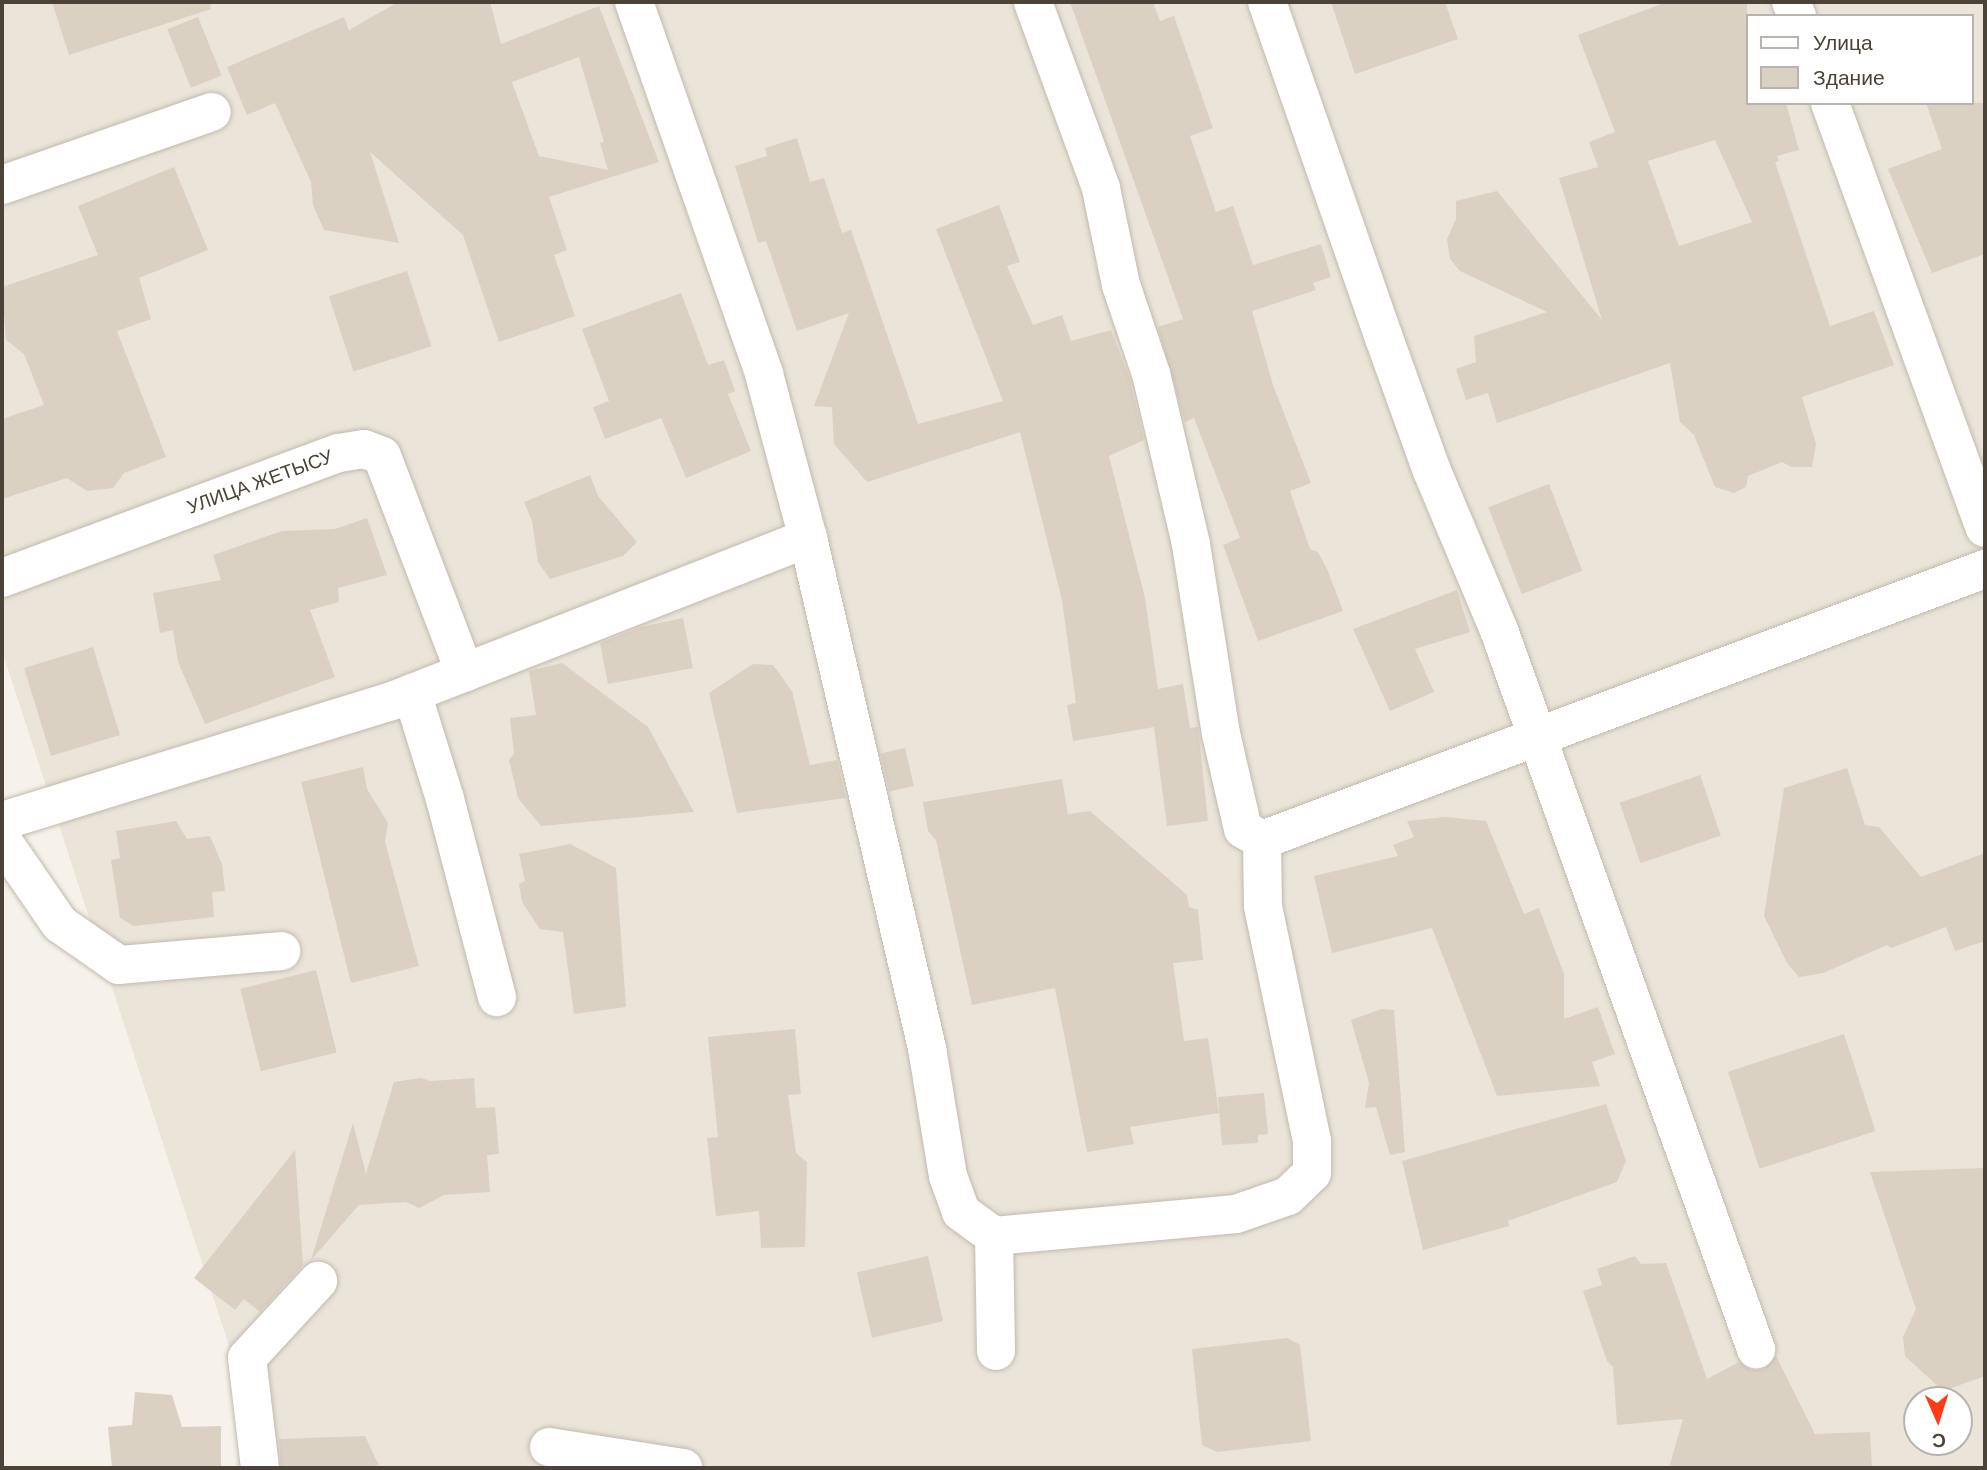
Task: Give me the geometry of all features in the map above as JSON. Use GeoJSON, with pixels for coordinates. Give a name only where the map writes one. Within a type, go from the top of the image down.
{"type":"FeatureCollection","features":[{"type":"Feature","properties":{"kind":"street"},"geometry":{"type":"LineString","coordinates":[[634,2],[764,374],[808,538],[927,1048],[948,1176],[961,1212],[994,1236],[1080,1232],[1237,1214],[1288,1196],[1312,1173],[1312,1141],[1263,906],[1262,841]]}},
{"type":"Feature","properties":{"kind":"street"},"geometry":{"type":"LineString","coordinates":[[1033,2],[1101,188],[1121,285],[1151,374],[1191,544],[1221,734],[1243,829],[1262,841]]}},
{"type":"Feature","properties":{"kind":"street"},"geometry":{"type":"LineString","coordinates":[[1267,2],[1397,374],[1499,629],[1535,739],[1756,1349]]}},
{"type":"Feature","properties":{"kind":"street"},"geometry":{"type":"LineString","coordinates":[[1831,105],[1985,528]]}},
{"type":"Feature","properties":{"kind":"street"},"geometry":{"type":"LineString","coordinates":[[2,185],[212,112]]}},
{"type":"Feature","properties":{"kind":"street","name":"УЛИЦА ЖЕТЫСУ"},"geometry":{"type":"LineString","coordinates":[[2,578],[339,453],[364,449],[382,456],[465,673]]}},
{"type":"Feature","properties":{"kind":"street"},"geometry":{"type":"LineString","coordinates":[[2,821],[412,694],[808,538]]}},
{"type":"Feature","properties":{"kind":"street"},"geometry":{"type":"LineString","coordinates":[[1262,841],[1985,569]]}},
{"type":"Feature","properties":{"kind":"street"},"geometry":{"type":"LineString","coordinates":[[412,694],[445,799],[496,997]]}},
{"type":"Feature","properties":{"kind":"street"},"geometry":{"type":"LineString","coordinates":[[2,840],[60,924],[119,965],[281,951]]}},
{"type":"Feature","properties":{"kind":"street"},"geometry":{"type":"LineString","coordinates":[[994,1236],[996,1351]]}},
{"type":"Feature","properties":{"kind":"street"},"geometry":{"type":"LineString","coordinates":[[260,1468],[247,1358],[318,1281]]}},
{"type":"Feature","properties":{"kind":"street"},"geometry":{"type":"LineString","coordinates":[[549,1447],[683,1468]]}},
{"type":"Feature","properties":{"kind":"shaded area"},"geometry":{"type":"Polygon","coordinates":[[[2,2],[1985,2],[1985,1468],[269,1468],[2,651],[2,2]]]}},
{"type":"Feature","properties":{"kind":"building"},"geometry":{"type":"Polygon","coordinates":[[[52,2],[210,2],[211,9],[69,55],[52,2]]]}},
{"type":"Feature","properties":{"kind":"building"},"geometry":{"type":"Polygon","coordinates":[[[398,2],[490,2],[501,44],[599,6],[659,162],[549,197],[567,250],[554,255],[575,316],[499,342],[463,235],[370,152],[399,243],[324,230],[313,205],[311,182],[275,103],[247,115],[227,67],[344,17],[349,30],[398,2]],[[579,57],[512,82],[539,156],[608,170],[600,143],[604,142],[579,57]]]}},
{"type":"Feature","properties":{"kind":"building"},"geometry":{"type":"Polygon","coordinates":[[[1070,2],[1153,2],[1160,21],[1174,16],[1213,128],[1190,136],[1216,212],[1233,206],[1253,265],[1321,244],[1331,277],[1313,283],[1316,290],[1252,311],[1273,385],[1311,483],[1290,491],[1310,549],[1318,552],[1343,611],[1258,641],[1223,545],[1240,538],[1194,418],[1185,422],[1158,327],[1183,319],[1070,2]]]}},
{"type":"Feature","properties":{"kind":"building"},"geometry":{"type":"Polygon","coordinates":[[[1331,2],[1445,2],[1458,39],[1355,74],[1331,2]]]}},
{"type":"Feature","properties":{"kind":"building"},"geometry":{"type":"Polygon","coordinates":[[[1667,2],[1747,2],[1745,105],[1787,105],[1799,150],[1777,156],[1779,161],[1775,162],[1830,326],[1874,311],[1894,365],[1802,397],[1816,444],[1812,467],[1791,467],[1782,462],[1748,476],[1746,487],[1734,493],[1715,487],[1694,435],[1680,422],[1670,363],[1497,423],[1488,393],[1466,400],[1456,369],[1476,362],[1474,336],[1547,312],[1460,271],[1450,259],[1447,239],[1456,219],[1456,201],[1497,191],[1602,320],[1559,178],[1598,167],[1589,142],[1615,132],[1578,35],[1667,2]],[[1715,140],[1648,161],[1679,246],[1752,222],[1715,140]]]}},
{"type":"Feature","properties":{"kind":"building"},"geometry":{"type":"Polygon","coordinates":[[[198,17],[222,75],[191,88],[167,29],[198,17]]]}},
{"type":"Feature","properties":{"kind":"building"},"geometry":{"type":"Polygon","coordinates":[[[1985,103],[1985,254],[1932,273],[1888,169],[1942,149],[1927,105],[1985,103]]]}},
{"type":"Feature","properties":{"kind":"building"},"geometry":{"type":"Polygon","coordinates":[[[797,138],[810,182],[824,178],[842,233],[851,230],[918,424],[1003,401],[936,229],[999,205],[1020,262],[1007,266],[1033,325],[1062,315],[1071,341],[1111,330],[1130,380],[1144,440],[1109,456],[1145,598],[1158,689],[1183,684],[1190,728],[1198,727],[1208,821],[1167,826],[1154,727],[1073,741],[1067,705],[1076,703],[1062,600],[1020,432],[867,482],[834,444],[832,407],[814,406],[849,313],[797,331],[766,241],[758,243],[735,166],[767,156],[765,148],[797,138]]]}},
{"type":"Feature","properties":{"kind":"building"},"geometry":{"type":"Polygon","coordinates":[[[174,167],[208,250],[139,278],[151,319],[117,331],[166,457],[124,473],[113,488],[87,491],[67,478],[2,499],[2,419],[44,405],[24,354],[6,340],[2,287],[98,255],[78,206],[174,167]]]}},
{"type":"Feature","properties":{"kind":"building"},"geometry":{"type":"Polygon","coordinates":[[[407,271],[431,346],[353,371],[329,296],[407,271]]]}},
{"type":"Feature","properties":{"kind":"building"},"geometry":{"type":"Polygon","coordinates":[[[681,293],[708,365],[724,360],[735,391],[728,394],[751,451],[686,478],[661,418],[605,439],[593,407],[609,401],[582,329],[681,293]]]}},
{"type":"Feature","properties":{"kind":"building"},"geometry":{"type":"Polygon","coordinates":[[[590,475],[598,496],[637,542],[623,556],[550,579],[538,562],[532,521],[524,502],[590,475]]]}},
{"type":"Feature","properties":{"kind":"building"},"geometry":{"type":"Polygon","coordinates":[[[1549,484],[1582,571],[1522,594],[1488,507],[1549,484]]]}},
{"type":"Feature","properties":{"kind":"building"},"geometry":{"type":"Polygon","coordinates":[[[367,518],[387,575],[338,588],[339,602],[310,610],[335,677],[205,724],[178,662],[173,630],[160,633],[153,593],[221,580],[213,555],[282,531],[335,529],[367,518]]]}},
{"type":"Feature","properties":{"kind":"building"},"geometry":{"type":"Polygon","coordinates":[[[1457,590],[1470,632],[1415,649],[1434,692],[1390,711],[1353,629],[1457,590]]]}},
{"type":"Feature","properties":{"kind":"building"},"geometry":{"type":"Polygon","coordinates":[[[683,618],[693,668],[608,684],[600,643],[641,627],[683,618]]]}},
{"type":"Feature","properties":{"kind":"building"},"geometry":{"type":"Polygon","coordinates":[[[93,647],[120,735],[51,756],[24,668],[93,647]]]}},
{"type":"Feature","properties":{"kind":"building"},"geometry":{"type":"Polygon","coordinates":[[[562,663],[648,727],[694,812],[541,826],[518,798],[509,760],[514,754],[510,718],[536,715],[529,671],[562,663]]]}},
{"type":"Feature","properties":{"kind":"building"},"geometry":{"type":"Polygon","coordinates":[[[753,664],[773,665],[792,691],[810,765],[837,760],[846,798],[737,813],[709,693],[753,664]]]}},
{"type":"Feature","properties":{"kind":"building"},"geometry":{"type":"Polygon","coordinates":[[[905,748],[914,786],[889,792],[881,754],[905,748]]]}},
{"type":"Feature","properties":{"kind":"building"},"geometry":{"type":"Polygon","coordinates":[[[363,767],[367,789],[388,823],[385,842],[419,966],[351,983],[301,782],[363,767]]]}},
{"type":"Feature","properties":{"kind":"building"},"geometry":{"type":"Polygon","coordinates":[[[1847,768],[1865,825],[1879,827],[1921,877],[1985,853],[1985,941],[1955,951],[1946,927],[1891,948],[1887,945],[1823,973],[1799,977],[1787,963],[1764,916],[1784,788],[1847,768]]]}},
{"type":"Feature","properties":{"kind":"building"},"geometry":{"type":"Polygon","coordinates":[[[1700,775],[1721,836],[1640,863],[1620,803],[1700,775]]]}},
{"type":"Feature","properties":{"kind":"building"},"geometry":{"type":"Polygon","coordinates":[[[1062,779],[1068,814],[1090,811],[1187,895],[1189,907],[1198,910],[1203,960],[1173,963],[1184,1041],[1208,1038],[1219,1113],[1130,1127],[1134,1144],[1087,1152],[1055,988],[972,1005],[936,840],[928,831],[923,802],[1062,779]]]}},
{"type":"Feature","properties":{"kind":"building"},"geometry":{"type":"Polygon","coordinates":[[[1445,817],[1486,821],[1524,914],[1539,908],[1564,974],[1564,1019],[1598,1007],[1615,1054],[1592,1062],[1600,1086],[1497,1096],[1432,928],[1332,953],[1314,876],[1398,856],[1393,845],[1414,837],[1407,821],[1445,817]]]}},
{"type":"Feature","properties":{"kind":"building"},"geometry":{"type":"Polygon","coordinates":[[[176,821],[187,839],[210,836],[222,864],[225,891],[212,892],[214,917],[134,926],[120,918],[111,860],[120,858],[116,831],[176,821]]]}},
{"type":"Feature","properties":{"kind":"building"},"geometry":{"type":"Polygon","coordinates":[[[570,844],[616,868],[626,1007],[574,1014],[563,932],[540,929],[522,902],[519,884],[525,881],[519,854],[570,844]]]}},
{"type":"Feature","properties":{"kind":"building"},"geometry":{"type":"Polygon","coordinates":[[[316,970],[337,1052],[261,1071],[240,989],[316,970]]]}},
{"type":"Feature","properties":{"kind":"building"},"geometry":{"type":"Polygon","coordinates":[[[1381,1009],[1394,1010],[1405,1152],[1390,1155],[1376,1107],[1365,1108],[1369,1083],[1351,1020],[1381,1009]]]}},
{"type":"Feature","properties":{"kind":"building"},"geometry":{"type":"Polygon","coordinates":[[[795,1029],[801,1094],[788,1095],[796,1153],[807,1162],[805,1247],[761,1248],[759,1211],[716,1216],[707,1138],[718,1137],[708,1037],[795,1029]]]}},
{"type":"Feature","properties":{"kind":"building"},"geometry":{"type":"Polygon","coordinates":[[[1844,1034],[1876,1131],[1759,1169],[1728,1072],[1844,1034]]]}},
{"type":"Feature","properties":{"kind":"building"},"geometry":{"type":"Polygon","coordinates":[[[420,1078],[431,1081],[474,1078],[476,1108],[495,1107],[499,1154],[487,1155],[490,1192],[444,1195],[419,1208],[406,1202],[359,1205],[311,1260],[353,1123],[366,1174],[394,1082],[420,1078]]]}},
{"type":"Feature","properties":{"kind":"building"},"geometry":{"type":"Polygon","coordinates":[[[1264,1093],[1268,1134],[1258,1135],[1258,1143],[1222,1145],[1218,1097],[1264,1093]]]}},
{"type":"Feature","properties":{"kind":"building"},"geometry":{"type":"Polygon","coordinates":[[[1606,1104],[1626,1161],[1617,1182],[1508,1221],[1509,1226],[1423,1250],[1402,1161],[1606,1104]]]}},
{"type":"Feature","properties":{"kind":"building"},"geometry":{"type":"Polygon","coordinates":[[[295,1150],[303,1265],[260,1312],[244,1299],[235,1310],[194,1278],[295,1150]]]}},
{"type":"Feature","properties":{"kind":"building"},"geometry":{"type":"Polygon","coordinates":[[[1985,1168],[1985,1376],[1957,1386],[1938,1386],[1905,1356],[1903,1337],[1916,1309],[1870,1172],[1985,1168]]]}},
{"type":"Feature","properties":{"kind":"building"},"geometry":{"type":"Polygon","coordinates":[[[928,1256],[943,1321],[872,1338],[857,1272],[928,1256]]]}},
{"type":"Feature","properties":{"kind":"building"},"geometry":{"type":"Polygon","coordinates":[[[1635,1256],[1641,1264],[1666,1263],[1707,1379],[1739,1362],[1751,1370],[1763,1370],[1776,1356],[1815,1434],[1870,1432],[1872,1468],[1669,1468],[1683,1419],[1617,1425],[1613,1367],[1607,1361],[1583,1291],[1602,1285],[1597,1269],[1635,1256]]]}},
{"type":"Feature","properties":{"kind":"building"},"geometry":{"type":"Polygon","coordinates":[[[1287,1338],[1300,1345],[1311,1441],[1217,1452],[1202,1445],[1192,1349],[1287,1338]]]}},
{"type":"Feature","properties":{"kind":"building"},"geometry":{"type":"Polygon","coordinates":[[[135,1392],[172,1395],[182,1427],[221,1426],[221,1468],[112,1468],[108,1427],[132,1425],[135,1392]]]}},
{"type":"Feature","properties":{"kind":"building"},"geometry":{"type":"Polygon","coordinates":[[[365,1436],[380,1468],[281,1468],[279,1439],[365,1436]]]}}]}
